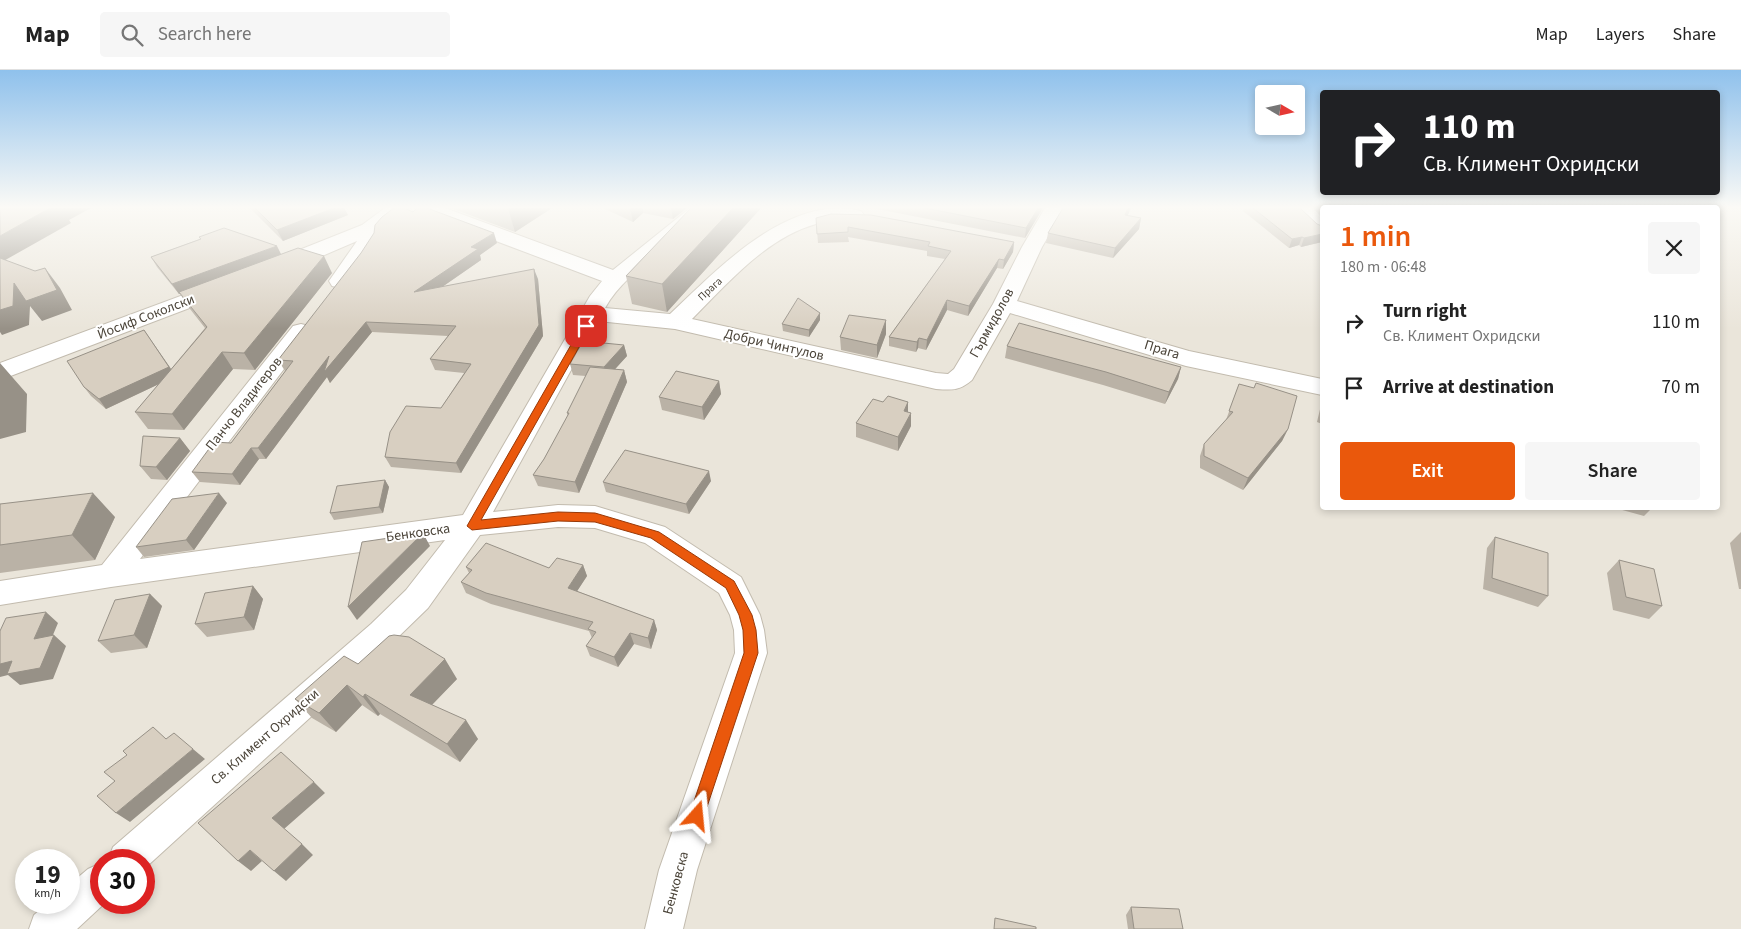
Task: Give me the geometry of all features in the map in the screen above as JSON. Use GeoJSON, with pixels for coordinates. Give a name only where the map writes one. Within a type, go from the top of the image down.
{"type":"FeatureCollection","features":[{"type":"Feature","properties":{"kind":"street","name":"Йосиф Соколски"},"geometry":{"type":"LineString","coordinates":[[0,372],[321,248]]}},
{"type":"Feature","properties":{"kind":"street","name":"Панчо Владигеров"},"geometry":{"type":"LineString","coordinates":[[111,575],[363,248]]}},
{"type":"Feature","properties":{"kind":"street"},"geometry":{"type":"LineString","coordinates":[[534,248],[615,278]]}},
{"type":"Feature","properties":{"kind":"street","name":"Св. Климент Охридски"},"geometry":{"type":"LineString","coordinates":[[138,849],[417,599],[472,526],[593,314],[601,296],[615,278],[654,248]]}},
{"type":"Feature","properties":{"kind":"street","name":"Прага"},"geometry":{"type":"LineString","coordinates":[[675,322],[757,248]]}},
{"type":"Feature","properties":{"kind":"street","name":"Гърмидолов"},"geometry":{"type":"LineString","coordinates":[[954,382],[963,374],[1004,304],[1021,248]]}},
{"type":"Feature","properties":{"kind":"street","name":"Прага"},"geometry":{"type":"LineString","coordinates":[[1004,304],[1186,358],[1320,387]]}},
{"type":"Feature","properties":{"kind":"street","name":"Добри Чинтулов"},"geometry":{"type":"LineString","coordinates":[[593,314],[675,322],[936,382],[954,382]]}},
{"type":"Feature","properties":{"kind":"street","name":"Бенковска"},"geometry":{"type":"LineString","coordinates":[[0,594],[111,575],[558,516],[595,517],[655,535],[730,584],[746,615],[750,630],[751,653],[678,870],[664,929]]}},
{"type":"Feature","properties":{"kind":"street"},"geometry":{"type":"LineString","coordinates":[[48,929],[90,892]]}},
{"type":"Feature","properties":{"kind":"shaded area"},"geometry":{"type":"Polygon","coordinates":[[[0,248],[1320,248],[1320,510],[1720,510],[1720,248],[1741,248],[1741,929],[0,929],[0,248]]]}},
{"type":"Feature","properties":{"kind":"building"},"geometry":{"type":"Polygon","coordinates":[[[176,248],[271,248],[172,284],[151,257],[176,248]]]}},
{"type":"Feature","properties":{"kind":"building"},"geometry":{"type":"Polygon","coordinates":[[[298,248],[324,256],[244,353],[222,352],[172,414],[135,412],[207,327],[179,292],[298,248]]]}},
{"type":"Feature","properties":{"kind":"building"},"geometry":{"type":"Polygon","coordinates":[[[364,248],[478,249],[414,292],[534,269],[539,325],[456,463],[385,457],[390,432],[406,406],[441,408],[471,364],[430,359],[456,326],[366,322],[324,372],[329,356],[258,448],[251,448],[232,474],[192,472],[214,442],[231,443],[293,361],[278,360],[364,248]]]}},
{"type":"Feature","properties":{"kind":"building"},"geometry":{"type":"Polygon","coordinates":[[[653,248],[696,248],[662,284],[626,276],[653,248]]]}},
{"type":"Feature","properties":{"kind":"building"},"geometry":{"type":"Polygon","coordinates":[[[938,248],[1011,248],[1004,260],[999,259],[969,306],[947,300],[927,340],[919,338],[917,342],[889,337],[951,251],[938,248]]]}},
{"type":"Feature","properties":{"kind":"building"},"geometry":{"type":"Polygon","coordinates":[[[0,258],[35,271],[45,268],[57,290],[26,301],[14,283],[13,306],[0,310],[0,258]]]}},
{"type":"Feature","properties":{"kind":"building"},"geometry":{"type":"Polygon","coordinates":[[[798,298],[820,313],[809,330],[782,324],[798,298]]]}},
{"type":"Feature","properties":{"kind":"building"},"geometry":{"type":"Polygon","coordinates":[[[849,315],[886,320],[877,345],[840,337],[849,315]]]}},
{"type":"Feature","properties":{"kind":"building"},"geometry":{"type":"Polygon","coordinates":[[[1019,323],[1181,367],[1169,392],[1106,372],[1007,346],[1019,323]]]}},
{"type":"Feature","properties":{"kind":"building"},"geometry":{"type":"Polygon","coordinates":[[[144,330],[169,367],[99,399],[84,387],[67,361],[144,330]]]}},
{"type":"Feature","properties":{"kind":"building"},"geometry":{"type":"Polygon","coordinates":[[[583,341],[624,345],[604,367],[570,364],[583,341]]]}},
{"type":"Feature","properties":{"kind":"building"},"geometry":{"type":"Polygon","coordinates":[[[590,367],[624,370],[575,482],[533,475],[569,413],[567,413],[590,367]]]}},
{"type":"Feature","properties":{"kind":"building"},"geometry":{"type":"Polygon","coordinates":[[[676,371],[719,381],[702,407],[659,397],[676,371]]]}},
{"type":"Feature","properties":{"kind":"building"},"geometry":{"type":"Polygon","coordinates":[[[1256,383],[1297,396],[1288,429],[1248,478],[1204,456],[1204,444],[1233,412],[1229,411],[1239,384],[1254,388],[1256,383]]]}},
{"type":"Feature","properties":{"kind":"building"},"geometry":{"type":"Polygon","coordinates":[[[888,396],[908,402],[904,411],[911,413],[898,437],[856,423],[873,399],[883,402],[888,396]]]}},
{"type":"Feature","properties":{"kind":"building"},"geometry":{"type":"Polygon","coordinates":[[[143,436],[180,438],[156,467],[140,466],[143,436]]]}},
{"type":"Feature","properties":{"kind":"building"},"geometry":{"type":"Polygon","coordinates":[[[625,450],[709,471],[686,504],[603,482],[625,450]]]}},
{"type":"Feature","properties":{"kind":"building"},"geometry":{"type":"Polygon","coordinates":[[[385,480],[379,507],[330,513],[337,486],[385,480]]]}},
{"type":"Feature","properties":{"kind":"building"},"geometry":{"type":"Polygon","coordinates":[[[93,493],[72,535],[0,545],[0,504],[93,493]]]}},
{"type":"Feature","properties":{"kind":"building"},"geometry":{"type":"Polygon","coordinates":[[[219,493],[186,540],[136,547],[172,499],[219,493]]]}},
{"type":"Feature","properties":{"kind":"building"},"geometry":{"type":"Polygon","coordinates":[[[423,533],[348,607],[362,542],[423,533]]]}},
{"type":"Feature","properties":{"kind":"building"},"geometry":{"type":"Polygon","coordinates":[[[1495,537],[1548,553],[1548,596],[1492,578],[1495,537]]]}},
{"type":"Feature","properties":{"kind":"building"},"geometry":{"type":"Polygon","coordinates":[[[486,543],[549,568],[557,558],[583,565],[568,588],[654,620],[648,638],[630,633],[614,657],[586,646],[596,632],[588,629],[593,622],[486,593],[461,582],[472,570],[466,567],[486,543]]]}},
{"type":"Feature","properties":{"kind":"building"},"geometry":{"type":"Polygon","coordinates":[[[1619,560],[1654,569],[1662,606],[1626,597],[1619,560]]]}},
{"type":"Feature","properties":{"kind":"building"},"geometry":{"type":"Polygon","coordinates":[[[253,586],[244,617],[195,624],[205,593],[253,586]]]}},
{"type":"Feature","properties":{"kind":"building"},"geometry":{"type":"Polygon","coordinates":[[[150,594],[134,635],[98,641],[115,600],[150,594]]]}},
{"type":"Feature","properties":{"kind":"building"},"geometry":{"type":"Polygon","coordinates":[[[46,612],[34,639],[54,635],[40,668],[7,674],[12,661],[0,664],[0,631],[6,618],[46,612]]]}},
{"type":"Feature","properties":{"kind":"building"},"geometry":{"type":"Polygon","coordinates":[[[389,636],[409,637],[445,659],[410,695],[466,720],[447,744],[365,694],[363,697],[347,685],[319,713],[295,699],[344,656],[358,664],[389,636]]]}},
{"type":"Feature","properties":{"kind":"building"},"geometry":{"type":"Polygon","coordinates":[[[153,727],[166,739],[174,733],[193,749],[116,813],[97,796],[115,781],[104,772],[127,755],[123,751],[153,727]]]}},
{"type":"Feature","properties":{"kind":"building"},"geometry":{"type":"Polygon","coordinates":[[[281,752],[314,782],[272,818],[302,844],[274,871],[250,850],[238,861],[198,823],[281,752]]]}},
{"type":"Feature","properties":{"kind":"building"},"geometry":{"type":"Polygon","coordinates":[[[1131,907],[1179,909],[1183,929],[1134,929],[1131,907]]]}},
{"type":"Feature","properties":{"kind":"building"},"geometry":{"type":"Polygon","coordinates":[[[995,918],[1036,927],[1036,929],[994,929],[995,918]]]}},
{"type":"Feature","properties":{"kind":"route"},"geometry":{"type":"LineString","coordinates":[[586,326],[472,526],[558,516],[595,517],[655,535],[730,584],[746,615],[750,630],[751,653],[697,816]]}}]}
